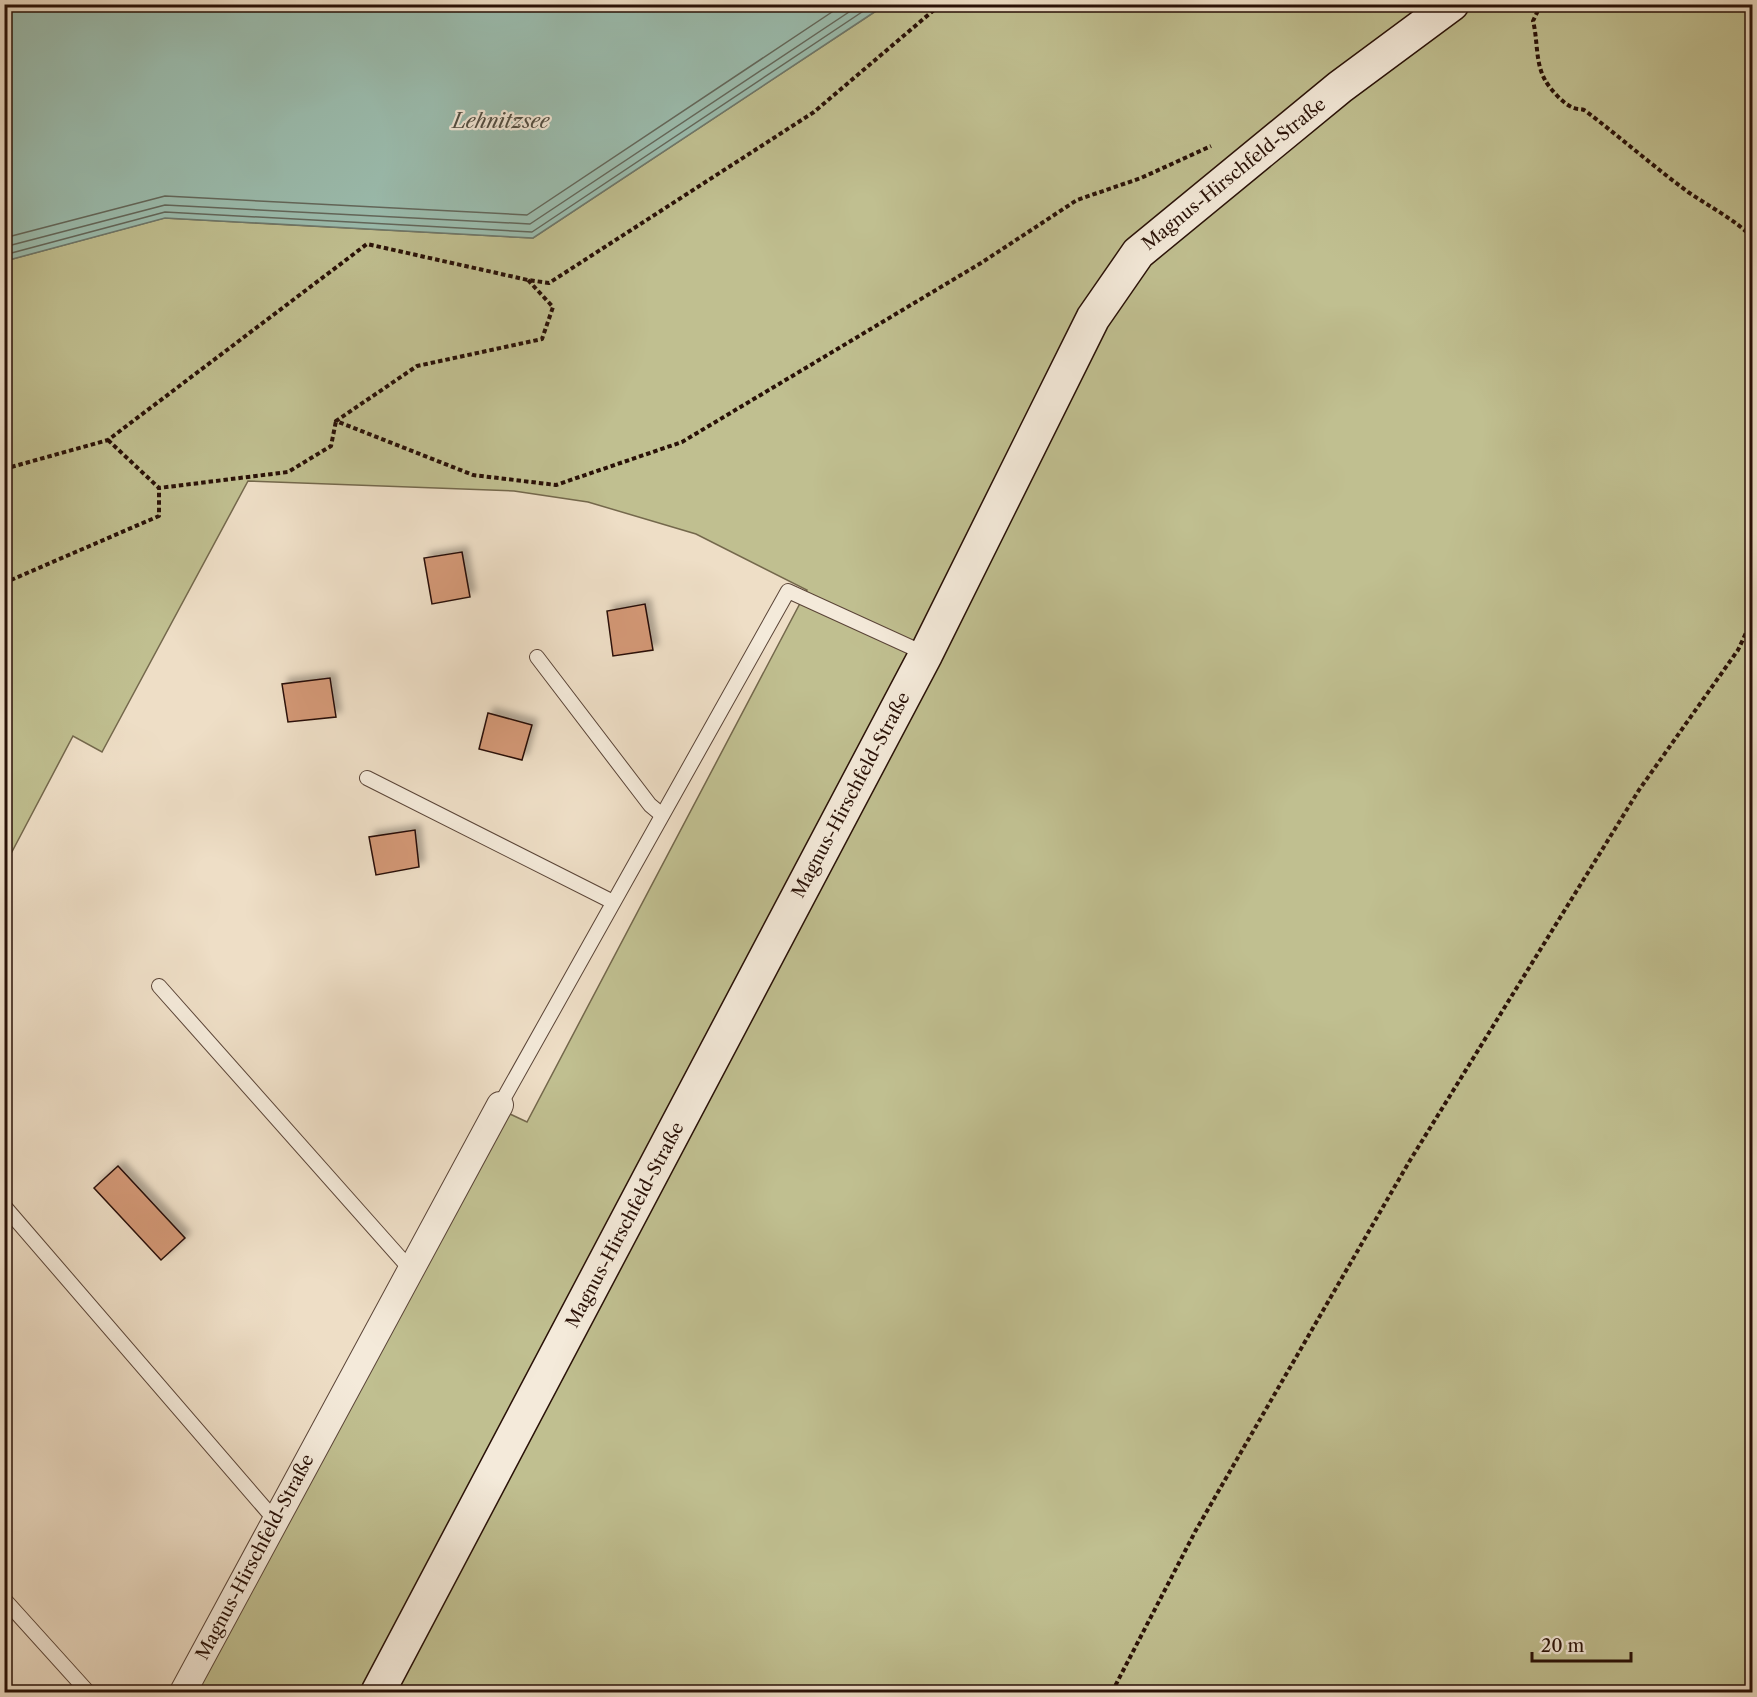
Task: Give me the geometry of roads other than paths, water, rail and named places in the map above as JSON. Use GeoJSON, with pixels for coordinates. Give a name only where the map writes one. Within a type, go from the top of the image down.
{"type":"FeatureCollection","features":[{"type":"Feature","properties":{"kind":"street","name":"Magnus-Hirschfeld-Straße"},"geometry":{"type":"LineString","coordinates":[[378,1692],[926,654],[1093,318],[1138,253],[1340,87],[1452,4]]}},
{"type":"Feature","properties":{"kind":"street","name":"Magnus-Hirschfeld-Straße"},"geometry":{"type":"LineString","coordinates":[[183,1692],[500,1105]]}},
{"type":"Feature","properties":{"kind":"lane"},"geometry":{"type":"LineString","coordinates":[[500,1105],[788,591],[926,654]]}},
{"type":"Feature","properties":{"kind":"lane"},"geometry":{"type":"LineString","coordinates":[[537,657],[650,805],[662,815]]}},
{"type":"Feature","properties":{"kind":"lane"},"geometry":{"type":"LineString","coordinates":[[368,778],[614,902]]}},
{"type":"Feature","properties":{"kind":"lane"},"geometry":{"type":"LineString","coordinates":[[159,986],[411,1270]]}},
{"type":"Feature","properties":{"kind":"lane"},"geometry":{"type":"LineString","coordinates":[[5,1208],[274,1520]]}},
{"type":"Feature","properties":{"kind":"lane"},"geometry":{"type":"LineString","coordinates":[[4,1599],[88,1692]]}},
{"type":"Feature","properties":{"kind":"water","name":"Lehnitzsee"},"geometry":{"type":"Polygon","coordinates":[[[5,4],[885,5],[533,238],[165,218],[5,261],[5,4]]]}}]}
